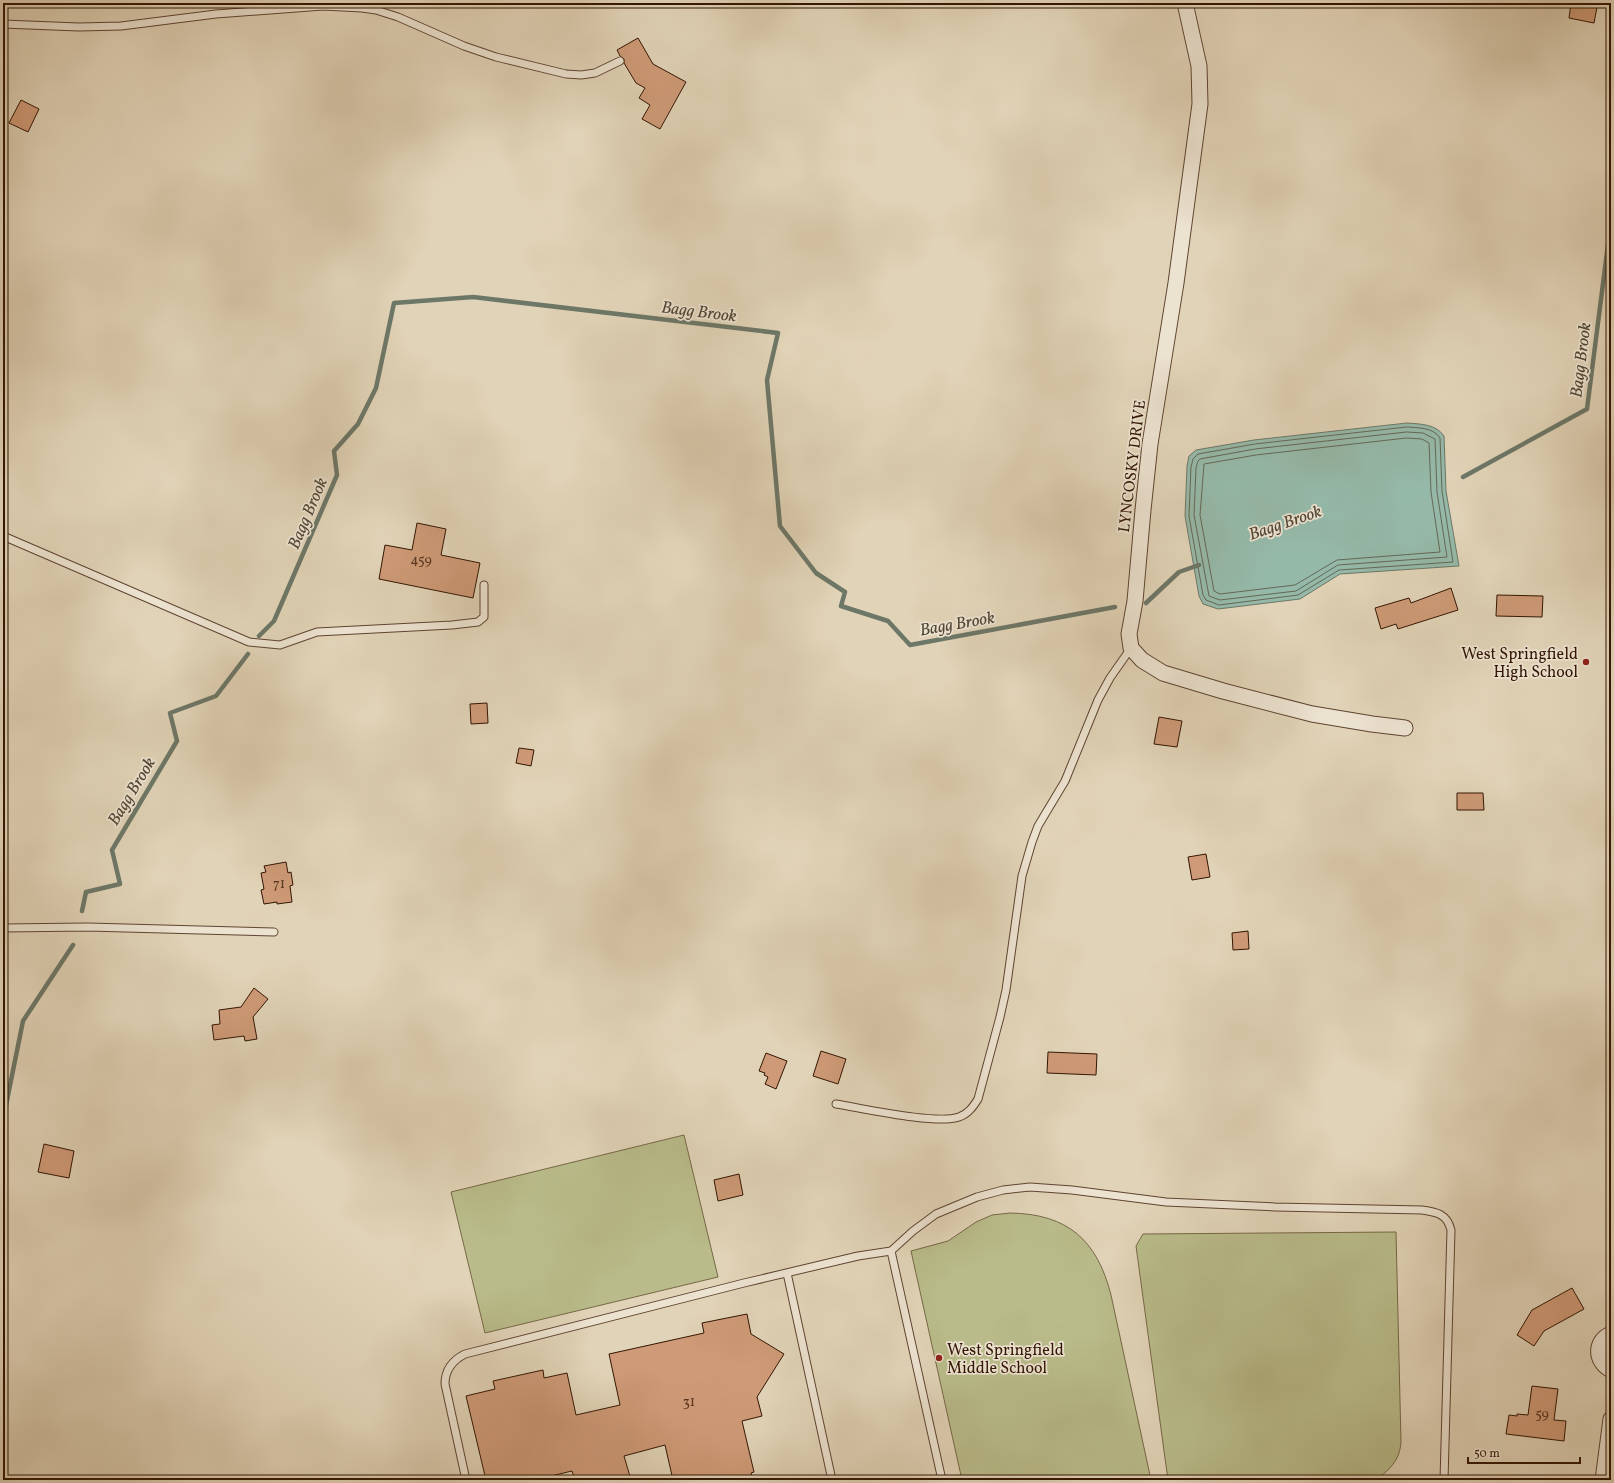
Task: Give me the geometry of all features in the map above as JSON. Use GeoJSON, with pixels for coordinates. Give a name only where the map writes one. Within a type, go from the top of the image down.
{"type":"FeatureCollection","features":[{"type":"Feature","properties":{"kind":"street","name":"LYNCOSKY DRIVE"},"geometry":{"type":"LineString","coordinates":[[1131,648],[1129,634],[1135,601],[1150,444],[1176,283],[1200,104],[1199,66],[1185,3]]}},
{"type":"Feature","properties":{"kind":"street"},"geometry":{"type":"LineString","coordinates":[[1131,648],[1142,660],[1163,673],[1223,691],[1312,714],[1405,728]]}},
{"type":"Feature","properties":{"kind":"street"},"geometry":{"type":"LineString","coordinates":[[1611,1334],[1602,1340],[1598,1352],[1603,1364],[1611,1370]]}},
{"type":"Feature","properties":{"kind":"street"},"geometry":{"type":"LineString","coordinates":[[1603,1480],[1611,1419]]}},
{"type":"Feature","properties":{"kind":"lane"},"geometry":{"type":"LineString","coordinates":[[3,24],[79,27],[121,26],[216,14],[323,6],[362,8],[376,10],[398,17],[464,46],[496,57],[566,74],[595,73],[620,61]]}},
{"type":"Feature","properties":{"kind":"lane"},"geometry":{"type":"LineString","coordinates":[[3,536],[249,642],[280,645],[317,632],[452,625],[478,622],[484,617],[484,585]]}},
{"type":"Feature","properties":{"kind":"lane"},"geometry":{"type":"LineString","coordinates":[[836,1104],[919,1118],[940,1119],[957,1118],[972,1109],[978,1099],[1000,1017],[1010,963],[1021,882],[1032,842],[1038,826],[1065,781],[1098,700],[1110,678],[1131,648]]}},
{"type":"Feature","properties":{"kind":"lane"},"geometry":{"type":"LineString","coordinates":[[3,928],[88,927],[274,932]]}},
{"type":"Feature","properties":{"kind":"lane"},"geometry":{"type":"LineString","coordinates":[[466,1480],[445,1384],[447,1372],[450,1366],[459,1357],[473,1352],[787,1273],[890,1250],[936,1214],[977,1197],[1003,1190],[1030,1187],[1072,1190],[1166,1202],[1275,1207],[1422,1210],[1445,1217],[1451,1230],[1444,1480]]}},
{"type":"Feature","properties":{"kind":"lane"},"geometry":{"type":"LineString","coordinates":[[890,1250],[942,1480]]}},
{"type":"Feature","properties":{"kind":"lane"},"geometry":{"type":"LineString","coordinates":[[787,1273],[832,1480]]}},
{"type":"Feature","properties":{"kind":"shaded area"},"geometry":{"type":"Polygon","coordinates":[[[684,1135],[718,1277],[485,1333],[451,1192],[684,1135]]]}},
{"type":"Feature","properties":{"kind":"shaded area"},"geometry":{"type":"Polygon","coordinates":[[[1010,1213],[1048,1218],[1064,1225],[1077,1234],[1088,1245],[1097,1259],[1105,1276],[1111,1295],[1151,1480],[962,1480],[911,1251],[948,1241],[976,1222],[992,1215],[1010,1213]]]}},
{"type":"Feature","properties":{"kind":"shaded area"},"geometry":{"type":"Polygon","coordinates":[[[1396,1232],[1401,1443],[1396,1460],[1390,1468],[1377,1480],[1168,1480],[1136,1246],[1143,1234],[1396,1232]]]}},
{"type":"Feature","properties":{"kind":"water"},"geometry":{"type":"Polygon","coordinates":[[[1407,423],[1422,424],[1432,427],[1441,432],[1444,436],[1446,491],[1459,566],[1340,574],[1300,599],[1218,609],[1203,604],[1199,596],[1185,516],[1187,466],[1189,456],[1196,450],[1254,440],[1407,423]]]}},
{"type":"Feature","properties":{"kind":"building"},"geometry":{"type":"Polygon","coordinates":[[[1571,3],[1597,7],[1594,23],[1569,18],[1571,3]]]}},
{"type":"Feature","properties":{"kind":"building"},"geometry":{"type":"Polygon","coordinates":[[[638,38],[653,64],[686,82],[660,129],[642,119],[650,105],[639,98],[645,88],[636,83],[624,63],[624,59],[620,56],[617,50],[638,38]]]}},
{"type":"Feature","properties":{"kind":"building"},"geometry":{"type":"Polygon","coordinates":[[[21,100],[39,109],[28,132],[9,123],[21,100]]]}},
{"type":"Feature","properties":{"kind":"building"},"geometry":{"type":"Polygon","coordinates":[[[417,523],[446,529],[441,555],[480,563],[473,598],[379,579],[385,545],[412,550],[417,523]]]}},
{"type":"Feature","properties":{"kind":"building"},"geometry":{"type":"Polygon","coordinates":[[[1451,588],[1458,610],[1398,629],[1396,624],[1381,629],[1375,608],[1409,598],[1411,603],[1451,588]]]}},
{"type":"Feature","properties":{"kind":"building"},"geometry":{"type":"Polygon","coordinates":[[[1497,595],[1543,596],[1542,617],[1496,616],[1497,595]]]}},
{"type":"Feature","properties":{"kind":"building"},"geometry":{"type":"Polygon","coordinates":[[[487,703],[488,723],[471,724],[470,704],[487,703]]]}},
{"type":"Feature","properties":{"kind":"building"},"geometry":{"type":"Polygon","coordinates":[[[1159,717],[1182,721],[1177,747],[1154,744],[1159,717]]]}},
{"type":"Feature","properties":{"kind":"building"},"geometry":{"type":"Polygon","coordinates":[[[519,748],[534,750],[531,766],[516,763],[519,748]]]}},
{"type":"Feature","properties":{"kind":"building"},"geometry":{"type":"Polygon","coordinates":[[[1457,793],[1483,793],[1484,810],[1457,810],[1457,793]]]}},
{"type":"Feature","properties":{"kind":"building"},"geometry":{"type":"Polygon","coordinates":[[[1206,854],[1210,877],[1192,880],[1188,857],[1206,854]]]}},
{"type":"Feature","properties":{"kind":"building"},"geometry":{"type":"Polygon","coordinates":[[[286,862],[288,873],[291,872],[293,885],[290,886],[292,902],[264,904],[261,890],[264,889],[261,873],[266,872],[264,866],[286,862]]]}},
{"type":"Feature","properties":{"kind":"building"},"geometry":{"type":"Polygon","coordinates":[[[1248,931],[1249,949],[1233,950],[1232,933],[1248,931]]]}},
{"type":"Feature","properties":{"kind":"building"},"geometry":{"type":"Polygon","coordinates":[[[254,988],[268,999],[253,1017],[257,1039],[245,1041],[244,1036],[214,1040],[212,1025],[220,1024],[219,1010],[241,1007],[254,988]]]}},
{"type":"Feature","properties":{"kind":"building"},"geometry":{"type":"Polygon","coordinates":[[[821,1051],[846,1059],[838,1084],[813,1076],[821,1051]]]}},
{"type":"Feature","properties":{"kind":"building"},"geometry":{"type":"Polygon","coordinates":[[[1048,1052],[1097,1054],[1096,1075],[1047,1073],[1048,1052]]]}},
{"type":"Feature","properties":{"kind":"building"},"geometry":{"type":"Polygon","coordinates":[[[766,1053],[787,1061],[776,1089],[765,1084],[768,1077],[764,1075],[765,1073],[759,1071],[766,1053]]]}},
{"type":"Feature","properties":{"kind":"building"},"geometry":{"type":"Polygon","coordinates":[[[44,1144],[74,1151],[69,1178],[38,1172],[44,1144]]]}},
{"type":"Feature","properties":{"kind":"building"},"geometry":{"type":"Polygon","coordinates":[[[739,1174],[743,1195],[718,1201],[714,1180],[739,1174]]]}},
{"type":"Feature","properties":{"kind":"building"},"geometry":{"type":"Polygon","coordinates":[[[1572,1288],[1584,1309],[1544,1331],[1534,1346],[1517,1335],[1532,1310],[1572,1288]]]}},
{"type":"Feature","properties":{"kind":"building"},"geometry":{"type":"Polygon","coordinates":[[[747,1314],[751,1334],[784,1354],[757,1397],[762,1416],[742,1421],[754,1472],[751,1473],[753,1480],[673,1480],[665,1445],[624,1456],[631,1480],[575,1480],[572,1471],[534,1480],[486,1480],[466,1396],[495,1389],[493,1381],[543,1370],[544,1378],[567,1373],[576,1415],[620,1405],[609,1354],[704,1333],[702,1323],[747,1314]]]}},
{"type":"Feature","properties":{"kind":"building"},"geometry":{"type":"Polygon","coordinates":[[[1532,1386],[1558,1389],[1554,1420],[1566,1421],[1564,1441],[1506,1434],[1509,1415],[1528,1415],[1532,1386]]]}},
{"type":"Feature","properties":{"kind":"waterway","name":"Bagg Brook"},"geometry":{"type":"LineString","coordinates":[[1463,477],[1587,409],[1611,221]]}},
{"type":"Feature","properties":{"kind":"waterway","name":"Bagg Brook"},"geometry":{"type":"LineString","coordinates":[[259,636],[274,621],[337,475],[334,451],[358,424],[376,388],[394,303],[473,297],[778,333],[767,380],[780,526],[816,573],[845,592],[841,606],[888,621],[910,645],[1115,607]]}},
{"type":"Feature","properties":{"kind":"waterway","name":"Bagg Brook"},"geometry":{"type":"LineString","coordinates":[[1146,603],[1179,572],[1199,565]]}},
{"type":"Feature","properties":{"kind":"waterway","name":"Bagg Brook"},"geometry":{"type":"LineString","coordinates":[[82,911],[86,892],[120,884],[112,850],[177,741],[170,713],[216,696],[248,654]]}},
{"type":"Feature","properties":{"kind":"waterway","name":"Bagg Brook"},"geometry":{"type":"LineString","coordinates":[[3,1120],[23,1021],[73,945]]}},
{"type":"Feature","properties":{"kind":"place","name":"West Springfield High School"},"geometry":{"type":"Point","coordinates":[1586,662]}},
{"type":"Feature","properties":{"kind":"place","name":"West Springfield Middle School"},"geometry":{"type":"Point","coordinates":[939,1358]}}]}
